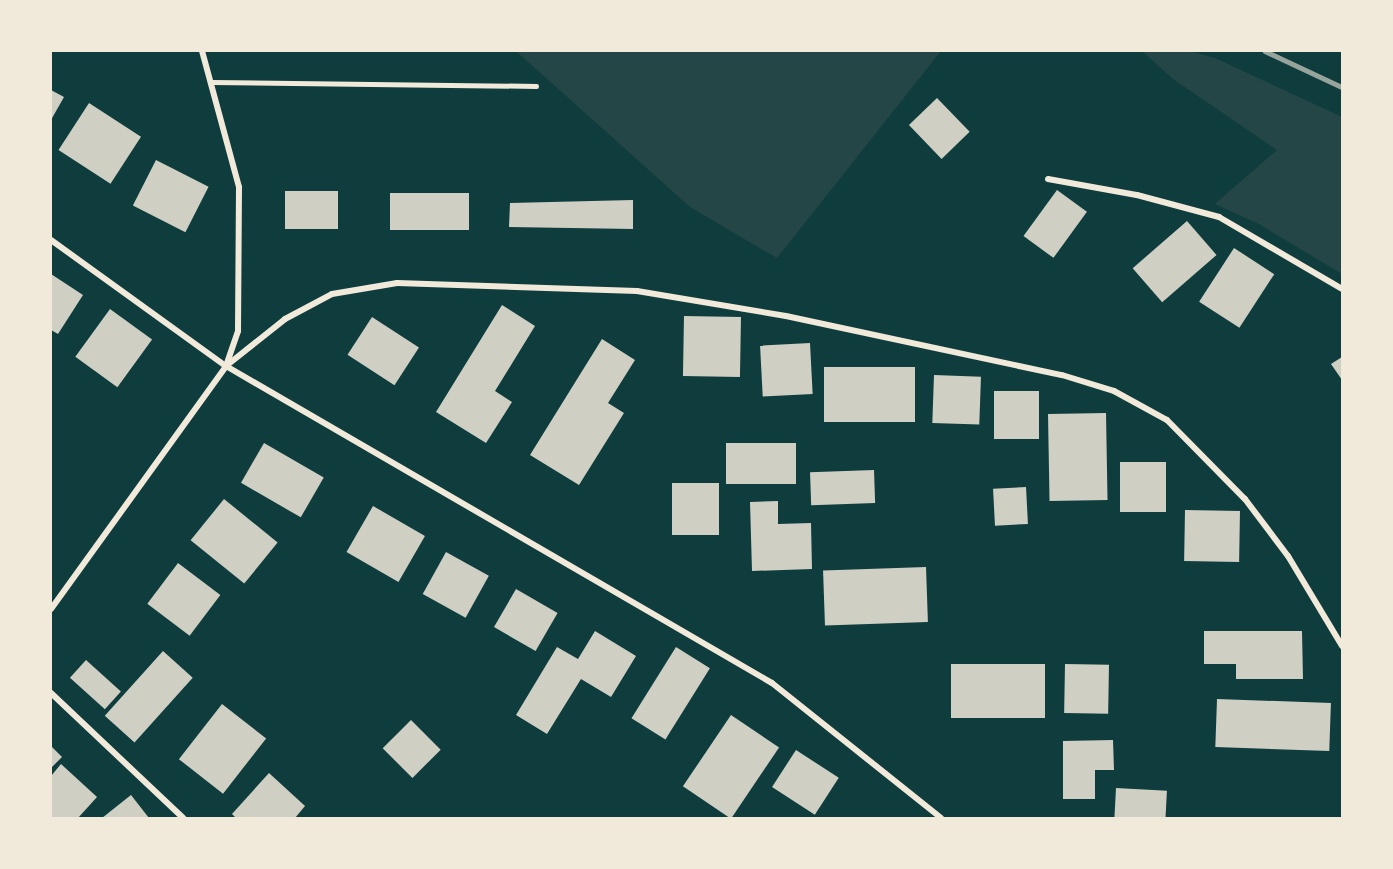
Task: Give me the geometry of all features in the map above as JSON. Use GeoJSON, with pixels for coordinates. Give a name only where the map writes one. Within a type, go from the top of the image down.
{"type":"FeatureCollection","features":[{"type":"Feature","properties":{"kind":"street"},"geometry":{"type":"LineString","coordinates":[[202,51],[239,187],[241,303],[238,331],[226,366]]}},
{"type":"Feature","properties":{"kind":"street"},"geometry":{"type":"LineString","coordinates":[[1048,179],[1137,195],[1219,217],[1342,289]]}},
{"type":"Feature","properties":{"kind":"street"},"geometry":{"type":"LineString","coordinates":[[51,240],[226,366],[772,683],[941,818]]}},
{"type":"Feature","properties":{"kind":"street"},"geometry":{"type":"LineString","coordinates":[[51,609],[226,366],[285,319],[332,294],[397,283],[637,291],[786,316],[1062,375],[1114,391],[1167,420],[1245,499],[1288,556],[1342,646]]}},
{"type":"Feature","properties":{"kind":"street"},"geometry":{"type":"LineString","coordinates":[[51,693],[183,818]]}},
{"type":"Feature","properties":{"kind":"lane"},"geometry":{"type":"LineString","coordinates":[[212,82],[536,86]]}},
{"type":"Feature","properties":{"kind":"shaded area"},"geometry":{"type":"Polygon","coordinates":[[[516,51],[941,51],[777,258],[690,207],[516,51]]]}},
{"type":"Feature","properties":{"kind":"shaded area"},"geometry":{"type":"Polygon","coordinates":[[[1142,51],[1189,51],[1215,58],[1342,117],[1342,274],[1259,224],[1215,204],[1277,150],[1173,79],[1142,51]]]}},
{"type":"Feature","properties":{"kind":"building"},"geometry":{"type":"Polygon","coordinates":[[[51,90],[64,97],[51,120],[51,90]]]}},
{"type":"Feature","properties":{"kind":"building"},"geometry":{"type":"Polygon","coordinates":[[[937,98],[970,132],[942,159],[909,125],[937,98]]]}},
{"type":"Feature","properties":{"kind":"building"},"geometry":{"type":"Polygon","coordinates":[[[89,103],[141,137],[110,184],[59,150],[89,103]]]}},
{"type":"Feature","properties":{"kind":"building"},"geometry":{"type":"Polygon","coordinates":[[[156,160],[209,187],[185,232],[133,205],[156,160]]]}},
{"type":"Feature","properties":{"kind":"building"},"geometry":{"type":"Polygon","coordinates":[[[1057,190],[1087,212],[1053,258],[1023,236],[1057,190]]]}},
{"type":"Feature","properties":{"kind":"building"},"geometry":{"type":"Polygon","coordinates":[[[285,191],[338,191],[338,229],[285,229],[285,191]]]}},
{"type":"Feature","properties":{"kind":"building"},"geometry":{"type":"Polygon","coordinates":[[[390,193],[469,193],[469,230],[390,230],[390,193]]]}},
{"type":"Feature","properties":{"kind":"building"},"geometry":{"type":"Polygon","coordinates":[[[633,200],[633,229],[509,227],[510,203],[633,200]]]}},
{"type":"Feature","properties":{"kind":"building"},"geometry":{"type":"Polygon","coordinates":[[[1187,221],[1217,255],[1162,302],[1133,268],[1187,221]]]}},
{"type":"Feature","properties":{"kind":"building"},"geometry":{"type":"Polygon","coordinates":[[[1234,248],[1274,274],[1239,328],[1199,302],[1234,248]]]}},
{"type":"Feature","properties":{"kind":"building"},"geometry":{"type":"Polygon","coordinates":[[[51,274],[83,295],[58,334],[51,330],[51,274]]]}},
{"type":"Feature","properties":{"kind":"building"},"geometry":{"type":"Polygon","coordinates":[[[502,305],[535,326],[495,391],[512,402],[486,443],[436,412],[502,305]]]}},
{"type":"Feature","properties":{"kind":"building"},"geometry":{"type":"Polygon","coordinates":[[[110,309],[152,340],[117,387],[75,357],[110,309]]]}},
{"type":"Feature","properties":{"kind":"building"},"geometry":{"type":"Polygon","coordinates":[[[684,316],[741,317],[740,377],[683,376],[684,316]]]}},
{"type":"Feature","properties":{"kind":"building"},"geometry":{"type":"Polygon","coordinates":[[[372,317],[419,347],[394,385],[347,355],[372,317]]]}},
{"type":"Feature","properties":{"kind":"building"},"geometry":{"type":"Polygon","coordinates":[[[602,339],[635,360],[608,403],[624,413],[579,485],[530,455],[602,339]]]}},
{"type":"Feature","properties":{"kind":"building"},"geometry":{"type":"Polygon","coordinates":[[[810,343],[813,394],[763,397],[760,346],[810,343]]]}},
{"type":"Feature","properties":{"kind":"building"},"geometry":{"type":"Polygon","coordinates":[[[1342,357],[1342,380],[1331,364],[1342,357]]]}},
{"type":"Feature","properties":{"kind":"building"},"geometry":{"type":"Polygon","coordinates":[[[824,367],[915,367],[915,422],[824,422],[824,367]]]}},
{"type":"Feature","properties":{"kind":"building"},"geometry":{"type":"Polygon","coordinates":[[[934,375],[981,377],[979,425],[932,423],[934,375]]]}},
{"type":"Feature","properties":{"kind":"building"},"geometry":{"type":"Polygon","coordinates":[[[994,391],[1039,391],[1039,439],[994,439],[994,391]]]}},
{"type":"Feature","properties":{"kind":"building"},"geometry":{"type":"Polygon","coordinates":[[[1106,413],[1108,500],[1050,501],[1048,414],[1106,413]]]}},
{"type":"Feature","properties":{"kind":"building"},"geometry":{"type":"Polygon","coordinates":[[[264,443],[324,478],[301,517],[241,483],[264,443]]]}},
{"type":"Feature","properties":{"kind":"building"},"geometry":{"type":"Polygon","coordinates":[[[726,443],[796,443],[796,484],[726,484],[726,443]]]}},
{"type":"Feature","properties":{"kind":"building"},"geometry":{"type":"Polygon","coordinates":[[[1120,462],[1166,462],[1166,512],[1120,512],[1120,462]]]}},
{"type":"Feature","properties":{"kind":"building"},"geometry":{"type":"Polygon","coordinates":[[[874,470],[875,503],[811,505],[810,472],[874,470]]]}},
{"type":"Feature","properties":{"kind":"building"},"geometry":{"type":"Polygon","coordinates":[[[672,483],[719,483],[719,535],[672,535],[672,483]]]}},
{"type":"Feature","properties":{"kind":"building"},"geometry":{"type":"Polygon","coordinates":[[[1026,487],[1028,524],[995,526],[993,489],[1026,487]]]}},
{"type":"Feature","properties":{"kind":"building"},"geometry":{"type":"Polygon","coordinates":[[[224,499],[278,542],[244,584],[191,540],[224,499]]]}},
{"type":"Feature","properties":{"kind":"building"},"geometry":{"type":"Polygon","coordinates":[[[778,501],[778,524],[811,523],[812,569],[752,571],[750,502],[778,501]]]}},
{"type":"Feature","properties":{"kind":"building"},"geometry":{"type":"Polygon","coordinates":[[[373,506],[425,536],[398,582],[346,552],[373,506]]]}},
{"type":"Feature","properties":{"kind":"building"},"geometry":{"type":"Polygon","coordinates":[[[1185,510],[1240,511],[1239,562],[1184,561],[1185,510]]]}},
{"type":"Feature","properties":{"kind":"building"},"geometry":{"type":"Polygon","coordinates":[[[446,552],[489,576],[466,618],[423,594],[446,552]]]}},
{"type":"Feature","properties":{"kind":"building"},"geometry":{"type":"Polygon","coordinates":[[[178,563],[220,595],[190,636],[147,604],[178,563]]]}},
{"type":"Feature","properties":{"kind":"building"},"geometry":{"type":"Polygon","coordinates":[[[926,567],[928,622],[825,626],[823,571],[926,567]]]}},
{"type":"Feature","properties":{"kind":"building"},"geometry":{"type":"Polygon","coordinates":[[[516,589],[558,613],[536,651],[494,627],[516,589]]]}},
{"type":"Feature","properties":{"kind":"building"},"geometry":{"type":"Polygon","coordinates":[[[595,631],[636,656],[611,697],[581,679],[547,734],[516,715],[557,647],[578,659],[595,631]]]}},
{"type":"Feature","properties":{"kind":"building"},"geometry":{"type":"Polygon","coordinates":[[[1204,631],[1302,631],[1303,679],[1236,679],[1236,664],[1204,664],[1204,631]]]}},
{"type":"Feature","properties":{"kind":"building"},"geometry":{"type":"Polygon","coordinates":[[[676,647],[710,668],[665,739],[631,718],[676,647]]]}},
{"type":"Feature","properties":{"kind":"building"},"geometry":{"type":"Polygon","coordinates":[[[163,651],[193,678],[135,742],[105,716],[163,651]]]}},
{"type":"Feature","properties":{"kind":"building"},"geometry":{"type":"Polygon","coordinates":[[[86,660],[121,691],[105,709],[70,678],[86,660]]]}},
{"type":"Feature","properties":{"kind":"building"},"geometry":{"type":"Polygon","coordinates":[[[951,664],[1045,664],[1045,718],[951,718],[951,664]]]}},
{"type":"Feature","properties":{"kind":"building"},"geometry":{"type":"Polygon","coordinates":[[[1065,664],[1109,665],[1108,714],[1064,713],[1065,664]]]}},
{"type":"Feature","properties":{"kind":"building"},"geometry":{"type":"Polygon","coordinates":[[[1217,699],[1331,703],[1329,751],[1215,747],[1217,699]]]}},
{"type":"Feature","properties":{"kind":"building"},"geometry":{"type":"Polygon","coordinates":[[[222,704],[266,738],[223,794],[179,759],[222,704]]]}},
{"type":"Feature","properties":{"kind":"building"},"geometry":{"type":"Polygon","coordinates":[[[731,715],[779,747],[731,818],[683,786],[731,715]]]}},
{"type":"Feature","properties":{"kind":"building"},"geometry":{"type":"Polygon","coordinates":[[[411,720],[441,750],[412,778],[383,748],[411,720]]]}},
{"type":"Feature","properties":{"kind":"building"},"geometry":{"type":"Polygon","coordinates":[[[1113,740],[1114,770],[1095,770],[1095,799],[1063,799],[1063,741],[1113,740]]]}},
{"type":"Feature","properties":{"kind":"building"},"geometry":{"type":"Polygon","coordinates":[[[51,746],[62,757],[51,768],[51,746]]]}},
{"type":"Feature","properties":{"kind":"building"},"geometry":{"type":"Polygon","coordinates":[[[796,750],[839,778],[815,815],[772,787],[796,750]]]}},
{"type":"Feature","properties":{"kind":"building"},"geometry":{"type":"Polygon","coordinates":[[[61,764],[97,797],[78,818],[51,818],[51,776],[61,764]]]}},
{"type":"Feature","properties":{"kind":"building"},"geometry":{"type":"Polygon","coordinates":[[[269,773],[305,806],[295,818],[236,818],[232,814],[269,773]]]}},
{"type":"Feature","properties":{"kind":"building"},"geometry":{"type":"Polygon","coordinates":[[[1116,788],[1167,791],[1165,818],[1114,818],[1116,788]]]}},
{"type":"Feature","properties":{"kind":"building"},"geometry":{"type":"Polygon","coordinates":[[[131,795],[149,818],[102,818],[131,795]]]}},
{"type":"Feature","properties":{"kind":"railway"},"geometry":{"type":"LineString","coordinates":[[1265,51],[1342,87]]}}]}
